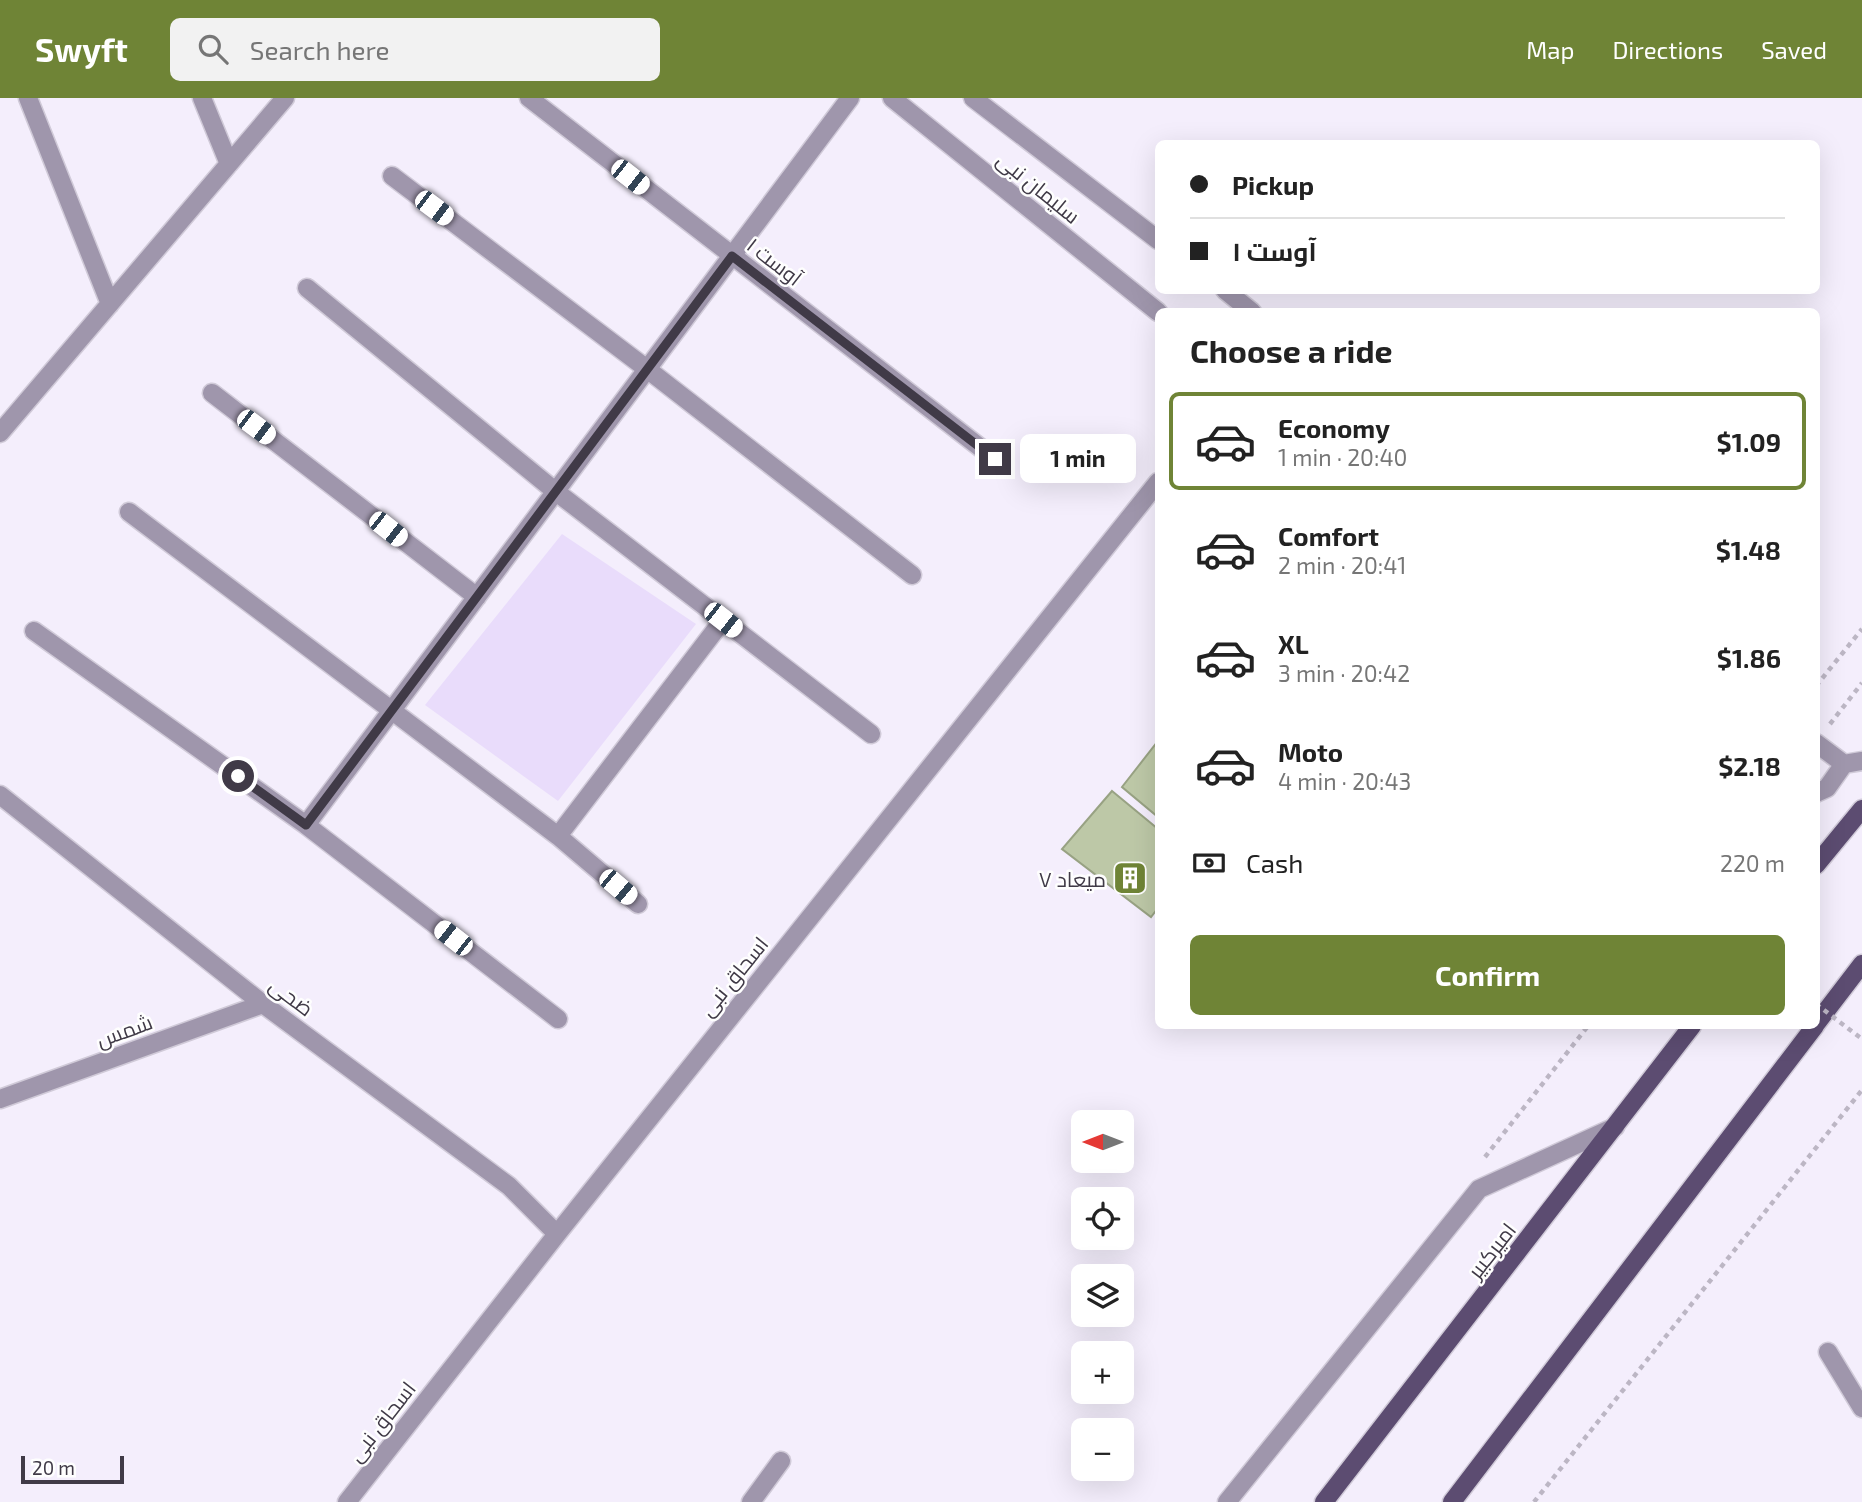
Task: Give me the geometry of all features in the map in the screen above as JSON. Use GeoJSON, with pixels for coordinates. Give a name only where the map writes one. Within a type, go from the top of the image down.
{"type":"FeatureCollection","features":[{"type":"Feature","properties":{"kind":"main road"},"geometry":{"type":"LineString","coordinates":[[1820,860],[1862,809]]}},
{"type":"Feature","properties":{"kind":"main road"},"geometry":{"type":"LineString","coordinates":[[1820,1020],[1862,964]]}},
{"type":"Feature","properties":{"kind":"main road","name":"امیرکبیر"},"geometry":{"type":"LineString","coordinates":[[1324,1502],[1690,1029]]}},
{"type":"Feature","properties":{"kind":"main road"},"geometry":{"type":"LineString","coordinates":[[1452,1502],[1813,1029]]}},
{"type":"Feature","properties":{"kind":"street"},"geometry":{"type":"LineString","coordinates":[[28,98],[110,304]]}},
{"type":"Feature","properties":{"kind":"street"},"geometry":{"type":"LineString","coordinates":[[202,98],[229,164]]}},
{"type":"Feature","properties":{"kind":"street"},"geometry":{"type":"LineString","coordinates":[[0,433],[285,98]]}},
{"type":"Feature","properties":{"kind":"street","name":"آوست ١"},"geometry":{"type":"LineString","coordinates":[[529,98],[995,459]]}},
{"type":"Feature","properties":{"kind":"street"},"geometry":{"type":"LineString","coordinates":[[306,825],[850,98]]}},
{"type":"Feature","properties":{"kind":"street","name":"سلیمان نبی"},"geometry":{"type":"LineString","coordinates":[[892,98],[1155,310]]}},
{"type":"Feature","properties":{"kind":"street","name":"سلیمان نبی"},"geometry":{"type":"LineString","coordinates":[[974,98],[1155,238]]}},
{"type":"Feature","properties":{"kind":"street"},"geometry":{"type":"LineString","coordinates":[[392,176],[647,369],[912,575]]}},
{"type":"Feature","properties":{"kind":"street"},"geometry":{"type":"LineString","coordinates":[[307,288],[555,491],[871,734]]}},
{"type":"Feature","properties":{"kind":"street"},"geometry":{"type":"LineString","coordinates":[[1230,294],[1247,308]]}},
{"type":"Feature","properties":{"kind":"street"},"geometry":{"type":"LineString","coordinates":[[212,393],[477,597]]}},
{"type":"Feature","properties":{"kind":"street","name":"اسحاق نبی"},"geometry":{"type":"LineString","coordinates":[[347,1502],[556,1234],[1155,486]]}},
{"type":"Feature","properties":{"kind":"street"},"geometry":{"type":"LineString","coordinates":[[130,512],[558,836],[638,904]]}},
{"type":"Feature","properties":{"kind":"street"},"geometry":{"type":"LineString","coordinates":[[558,836],[723,620]]}},
{"type":"Feature","properties":{"kind":"street"},"geometry":{"type":"LineString","coordinates":[[34,631],[306,825],[558,1018]]}},
{"type":"Feature","properties":{"kind":"street"},"geometry":{"type":"LineString","coordinates":[[1820,737],[1844,764]]}},
{"type":"Feature","properties":{"kind":"street"},"geometry":{"type":"LineString","coordinates":[[1820,791],[1827,788],[1844,764],[1862,761]]}},
{"type":"Feature","properties":{"kind":"street","name":"ضحی"},"geometry":{"type":"LineString","coordinates":[[0,796],[263,1004],[509,1186],[556,1234]]}},
{"type":"Feature","properties":{"kind":"street","name":"شمس"},"geometry":{"type":"LineString","coordinates":[[0,1099],[263,1004]]}},
{"type":"Feature","properties":{"kind":"street"},"geometry":{"type":"LineString","coordinates":[[1227,1502],[1479,1189],[1615,1127]]}},
{"type":"Feature","properties":{"kind":"street"},"geometry":{"type":"LineString","coordinates":[[1828,1352],[1862,1408]]}},
{"type":"Feature","properties":{"kind":"street"},"geometry":{"type":"LineString","coordinates":[[751,1502],[781,1461]]}},
{"type":"Feature","properties":{"kind":"path"},"geometry":{"type":"LineString","coordinates":[[1820,681],[1862,629]]}},
{"type":"Feature","properties":{"kind":"path"},"geometry":{"type":"LineString","coordinates":[[1820,737],[1862,683]]}},
{"type":"Feature","properties":{"kind":"path"},"geometry":{"type":"LineString","coordinates":[[1820,1007],[1862,1039]]}},
{"type":"Feature","properties":{"kind":"path"},"geometry":{"type":"LineString","coordinates":[[1534,1502],[1862,1090]]}},
{"type":"Feature","properties":{"kind":"shaded area"},"geometry":{"type":"Polygon","coordinates":[[[562,534],[696,624],[558,801],[425,705],[562,534]]]}},
{"type":"Feature","properties":{"kind":"building"},"geometry":{"type":"Polygon","coordinates":[[[1155,745],[1155,814],[1122,787],[1155,745]]]}},
{"type":"Feature","properties":{"kind":"building","name":"میعاد ۷"},"geometry":{"type":"Polygon","coordinates":[[[1112,791],[1155,827],[1155,912],[1151,917],[1062,849],[1112,791]]]}},
{"type":"Feature","properties":{"kind":"place","name":"میعاد ۷"},"geometry":{"type":"Point","coordinates":[1130,878]}},
{"type":"Feature","properties":{"kind":"route"},"geometry":{"type":"LineString","coordinates":[[238,776],[306,825],[732,256],[995,459]]}}]}
